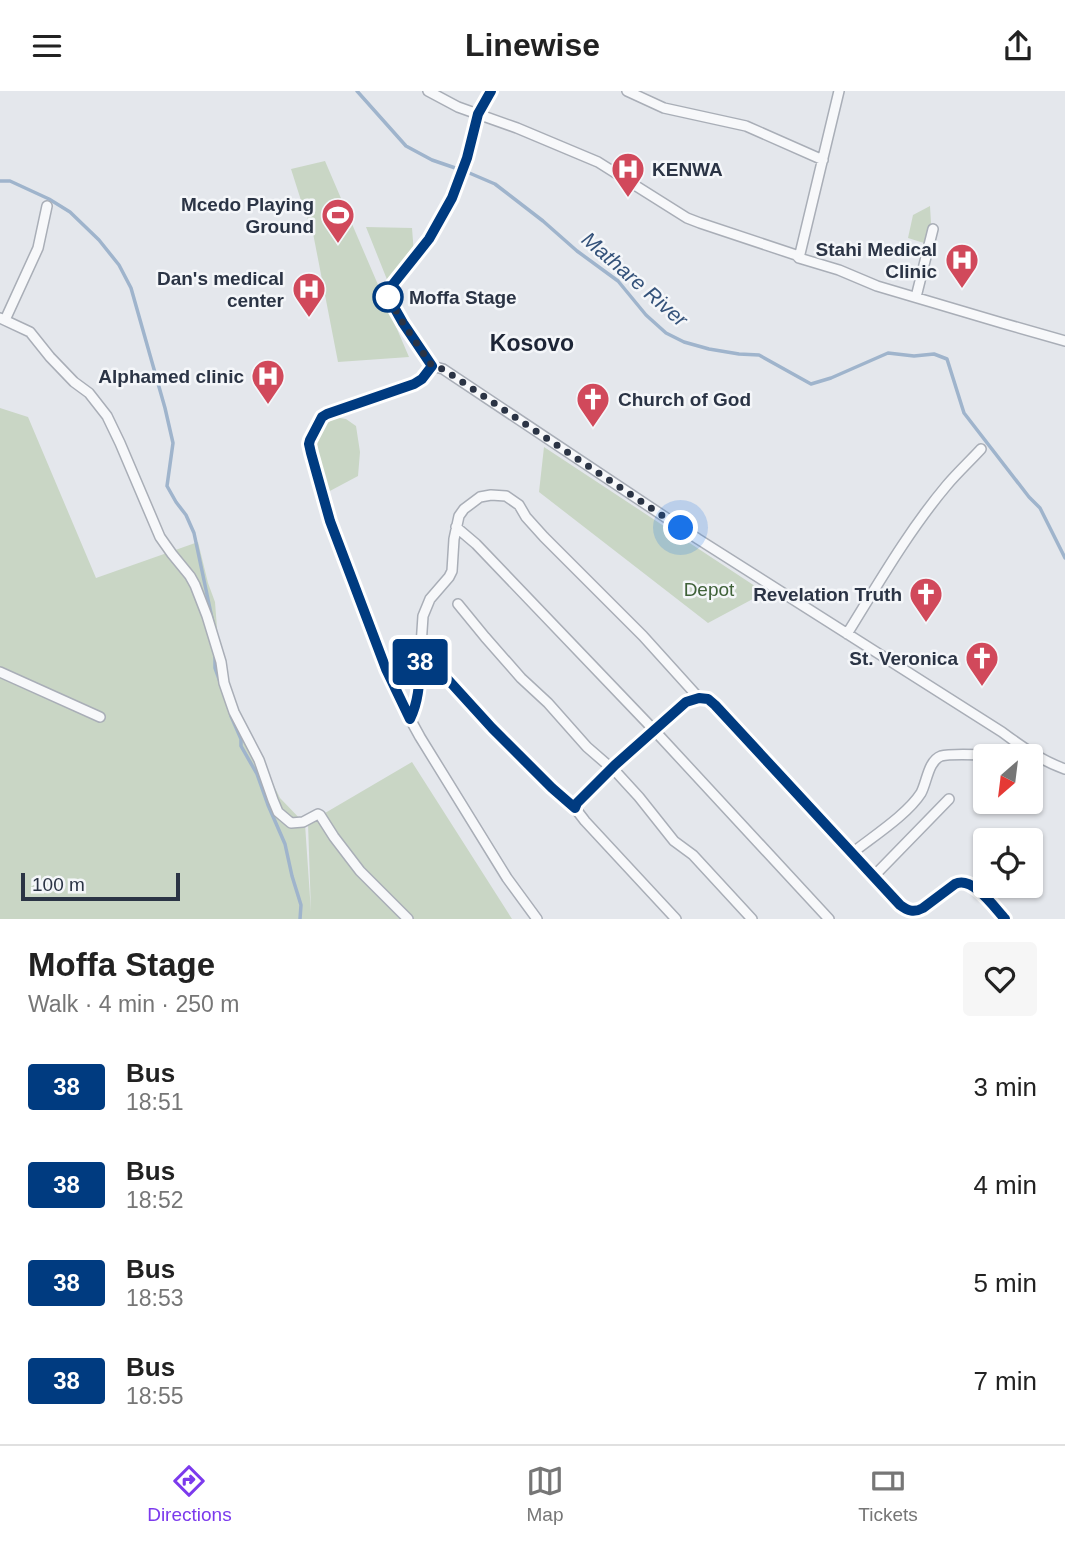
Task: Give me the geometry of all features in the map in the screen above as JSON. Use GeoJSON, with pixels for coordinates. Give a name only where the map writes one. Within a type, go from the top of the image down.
{"type":"FeatureCollection","features":[{"type":"Feature","properties":{"kind":"street"},"geometry":{"type":"LineString","coordinates":[[428,91],[458,107],[598,162],[687,218],[839,270],[877,286],[1065,341]]}},
{"type":"Feature","properties":{"kind":"street"},"geometry":{"type":"LineString","coordinates":[[491,91],[478,114],[467,158],[452,198],[429,239],[386,293],[432,366],[443,369],[698,539],[805,605],[1021,746],[1052,765],[1065,769]]}},
{"type":"Feature","properties":{"kind":"street"},"geometry":{"type":"LineString","coordinates":[[627,91],[664,108],[746,126],[823,160]]}},
{"type":"Feature","properties":{"kind":"street"},"geometry":{"type":"LineString","coordinates":[[799,258],[839,91]]}},
{"type":"Feature","properties":{"kind":"street"},"geometry":{"type":"LineString","coordinates":[[47,206],[38,248],[2,319],[30,332],[50,357],[89,393],[107,416],[160,537],[195,585],[207,616],[234,712],[259,760],[278,812],[291,823],[303,822],[320,815],[360,871],[408,919]]}},
{"type":"Feature","properties":{"kind":"street"},"geometry":{"type":"LineString","coordinates":[[916,297],[933,229]]}},
{"type":"Feature","properties":{"kind":"street"},"geometry":{"type":"LineString","coordinates":[[432,366],[422,379],[414,384],[327,414],[318,424],[309,444],[330,521],[386,669],[410,719],[507,878],[537,919]]}},
{"type":"Feature","properties":{"kind":"street"},"geometry":{"type":"LineString","coordinates":[[847,634],[925,515],[947,485],[981,449]]}},
{"type":"Feature","properties":{"kind":"street"},"geometry":{"type":"LineString","coordinates":[[410,719],[417,702],[422,617],[434,593],[449,577],[453,566],[459,516],[480,497],[499,495],[515,502],[544,537],[643,636],[699,698]]}},
{"type":"Feature","properties":{"kind":"street"},"geometry":{"type":"LineString","coordinates":[[457,527],[654,730],[829,919]]}},
{"type":"Feature","properties":{"kind":"street"},"geometry":{"type":"LineString","coordinates":[[458,604],[521,678],[639,797],[674,841],[693,855],[752,919]]}},
{"type":"Feature","properties":{"kind":"street"},"geometry":{"type":"LineString","coordinates":[[421,650],[499,736],[575,808],[676,919]]}},
{"type":"Feature","properties":{"kind":"street"},"geometry":{"type":"LineString","coordinates":[[0,672],[100,717]]}},
{"type":"Feature","properties":{"kind":"street"},"geometry":{"type":"LineString","coordinates":[[575,808],[611,768],[686,702],[699,698],[708,699],[909,915],[960,881],[976,887],[1005,919]]}},
{"type":"Feature","properties":{"kind":"street"},"geometry":{"type":"LineString","coordinates":[[851,854],[914,803],[925,786],[935,760],[942,756],[973,755]]}},
{"type":"Feature","properties":{"kind":"street"},"geometry":{"type":"LineString","coordinates":[[873,877],[949,799]]}},
{"type":"Feature","properties":{"kind":"green space","name":"Mcedo Playing Ground"},"geometry":{"type":"Polygon","coordinates":[[[325,161],[409,357],[338,362],[312,228],[291,169],[325,161]]]}},
{"type":"Feature","properties":{"kind":"green space"},"geometry":{"type":"Polygon","coordinates":[[[930,206],[931,223],[927,244],[908,238],[913,215],[930,206]]]}},
{"type":"Feature","properties":{"kind":"green space"},"geometry":{"type":"Polygon","coordinates":[[[366,227],[412,228],[414,254],[388,282],[366,227]]]}},
{"type":"Feature","properties":{"kind":"green space"},"geometry":{"type":"Polygon","coordinates":[[[0,408],[28,417],[96,578],[198,542],[215,602],[220,667],[232,701],[280,798],[305,824],[311,912],[308,823],[412,762],[512,919],[0,919],[0,408]]]}},
{"type":"Feature","properties":{"kind":"green space"},"geometry":{"type":"Polygon","coordinates":[[[328,416],[346,419],[356,426],[360,452],[358,476],[328,492],[313,444],[328,416]]]}},
{"type":"Feature","properties":{"kind":"green space","name":"Depot"},"geometry":{"type":"Polygon","coordinates":[[[544,447],[764,593],[708,623],[539,492],[544,447]]]}},
{"type":"Feature","properties":{"kind":"waterway","name":"Mathare River"},"geometry":{"type":"LineString","coordinates":[[357,91],[406,146],[432,160],[495,184],[618,281],[646,315],[666,333],[684,342],[709,349],[759,355],[811,384],[888,353],[914,356],[934,354],[947,359],[964,413],[1040,508],[1065,558]]}},
{"type":"Feature","properties":{"kind":"waterway"},"geometry":{"type":"LineString","coordinates":[[0,181],[10,181],[70,212],[99,240],[119,265],[131,288],[173,443],[167,486],[194,533],[213,623]]}},
{"type":"Feature","properties":{"kind":"waterway"},"geometry":{"type":"LineString","coordinates":[[215,655],[215,668],[220,682]]}},
{"type":"Feature","properties":{"kind":"waterway"},"geometry":{"type":"LineString","coordinates":[[231,716],[241,739],[241,746],[257,774],[285,844],[301,905],[300,919]]}},
{"type":"Feature","properties":{"kind":"bus line","name":"38"},"geometry":{"type":"LineString","coordinates":[[491,91],[478,114],[467,158],[452,198],[429,239],[386,293],[432,366],[422,379],[414,384],[334,410],[322,417],[309,444],[330,521],[386,669],[410,719],[417,702],[421,650],[492,728],[575,808],[615,765],[686,702],[699,698],[708,699],[900,905],[912,912],[918,911],[960,881],[976,887],[1005,919]]}},
{"type":"Feature","properties":{"kind":"place","name":"KENWA"},"geometry":{"type":"Point","coordinates":[628,199]}},
{"type":"Feature","properties":{"kind":"place","name":"Mcedo Playing Ground"},"geometry":{"type":"Point","coordinates":[338,245]}},
{"type":"Feature","properties":{"kind":"place","name":"Stahi Medical Clinic"},"geometry":{"type":"Point","coordinates":[962,290]}},
{"type":"Feature","properties":{"kind":"place","name":"Moffa Stage"},"geometry":{"type":"Point","coordinates":[388,297]}},
{"type":"Feature","properties":{"kind":"place","name":"Dan's medical center"},"geometry":{"type":"Point","coordinates":[309,319]}},
{"type":"Feature","properties":{"kind":"place","name":"Alphamed clinic"},"geometry":{"type":"Point","coordinates":[268,406]}},
{"type":"Feature","properties":{"kind":"place","name":"Church of God"},"geometry":{"type":"Point","coordinates":[593,429]}},
{"type":"Feature","properties":{"kind":"place","name":"Revelation Truth"},"geometry":{"type":"Point","coordinates":[926,624]}},
{"type":"Feature","properties":{"kind":"place","name":"St. Veronica"},"geometry":{"type":"Point","coordinates":[982,688]}},
{"type":"Feature","properties":{"kind":"district","name":"Kosovo"},"geometry":{"type":"Point","coordinates":[532,343]}},
{"type":"Feature","properties":{"kind":"route"},"geometry":{"type":"LineString","coordinates":[[388,297],[386,293],[432,366],[443,369],[681,528]]}}]}
